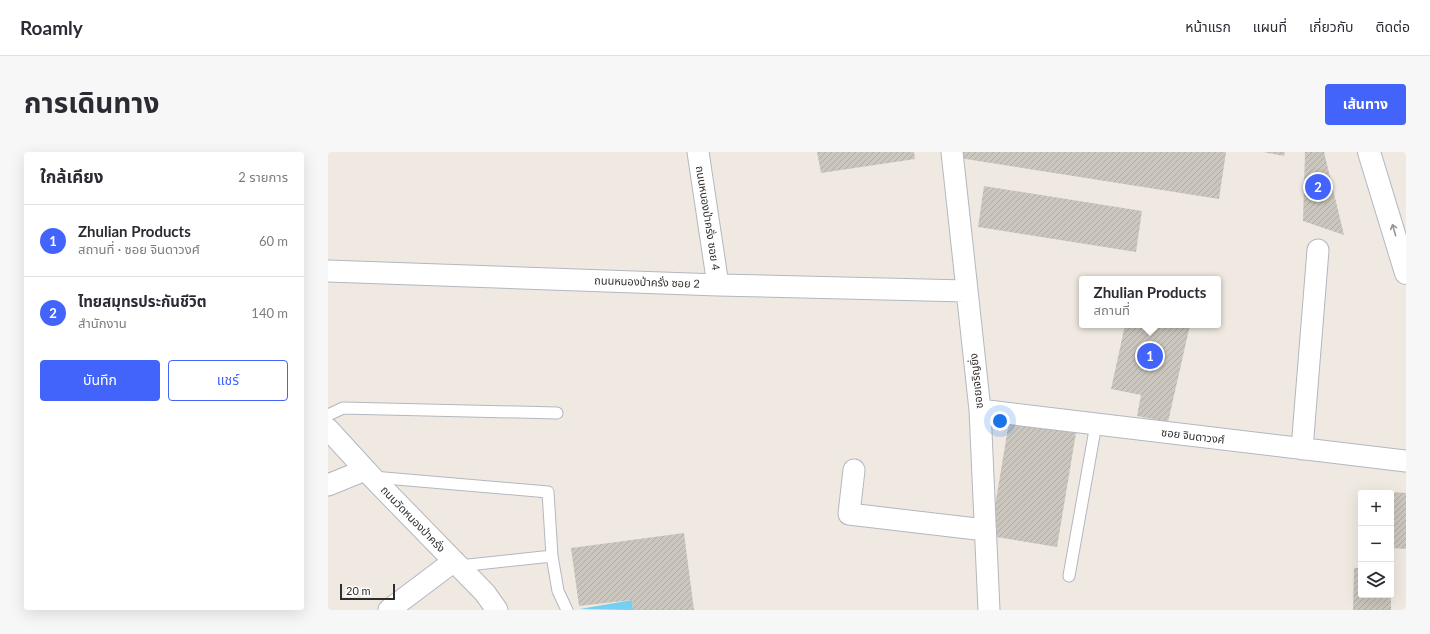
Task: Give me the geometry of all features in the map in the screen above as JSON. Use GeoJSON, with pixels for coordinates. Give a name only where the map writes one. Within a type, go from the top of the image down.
{"type":"FeatureCollection","features":[{"type":"Feature","properties":{"kind":"main road"},"geometry":{"type":"LineString","coordinates":[[1370,152],[1406,273]]}},
{"type":"Feature","properties":{"kind":"street","name":"ถนนหนองป่าครั่ง ซอย 4"},"geometry":{"type":"LineString","coordinates":[[698,152],[718,284]]}},
{"type":"Feature","properties":{"kind":"street","name":"ซอยเจริญยิ่ง"},"geometry":{"type":"LineString","coordinates":[[952,152],[980,410],[989,610]]}},
{"type":"Feature","properties":{"kind":"street"},"geometry":{"type":"LineString","coordinates":[[1302,449],[1318,250]]}},
{"type":"Feature","properties":{"kind":"street","name":"ถนนหนองป่าครั่ง ซอย 2"},"geometry":{"type":"LineString","coordinates":[[328,271],[966,291]]}},
{"type":"Feature","properties":{"kind":"street","name":"ซอย จินดาวงศ์"},"geometry":{"type":"LineString","coordinates":[[980,410],[1406,461]]}},
{"type":"Feature","properties":{"kind":"street","name":"ถนนวัดหนองป่าครั่ง"},"geometry":{"type":"LineString","coordinates":[[328,429],[485,592],[497,610]]}},
{"type":"Feature","properties":{"kind":"street"},"geometry":{"type":"LineString","coordinates":[[854,470],[850,514],[985,530]]}},
{"type":"Feature","properties":{"kind":"street"},"geometry":{"type":"LineString","coordinates":[[328,485],[369,473]]}},
{"type":"Feature","properties":{"kind":"street"},"geometry":{"type":"LineString","coordinates":[[389,610],[456,563]]}},
{"type":"Feature","properties":{"kind":"lane"},"geometry":{"type":"LineString","coordinates":[[328,415],[343,408],[557,413]]}},
{"type":"Feature","properties":{"kind":"lane"},"geometry":{"type":"LineString","coordinates":[[1069,576],[1096,424]]}},
{"type":"Feature","properties":{"kind":"lane"},"geometry":{"type":"LineString","coordinates":[[369,473],[548,492],[552,556],[558,591],[567,610]]}},
{"type":"Feature","properties":{"kind":"lane"},"geometry":{"type":"LineString","coordinates":[[456,563],[552,556]]}},
{"type":"Feature","properties":{"kind":"water"},"geometry":{"type":"Polygon","coordinates":[[[632,600],[633,610],[580,609],[632,600]]]}},
{"type":"Feature","properties":{"kind":"building"},"geometry":{"type":"Polygon","coordinates":[[[817,152],[914,152],[915,159],[821,173],[817,152]]]}},
{"type":"Feature","properties":{"kind":"building"},"geometry":{"type":"Polygon","coordinates":[[[954,152],[1226,152],[1219,199],[953,157],[954,152]]]}},
{"type":"Feature","properties":{"kind":"building"},"geometry":{"type":"Polygon","coordinates":[[[1263,152],[1285,152],[1284,156],[1263,152]]]}},
{"type":"Feature","properties":{"kind":"building"},"geometry":{"type":"Polygon","coordinates":[[[1305,152],[1324,152],[1344,235],[1303,221],[1305,152]]]}},
{"type":"Feature","properties":{"kind":"building"},"geometry":{"type":"Polygon","coordinates":[[[984,186],[1142,211],[1136,252],[978,227],[984,186]]]}},
{"type":"Feature","properties":{"kind":"building"},"geometry":{"type":"Polygon","coordinates":[[[1124,328],[1189,328],[1168,422],[1137,416],[1141,395],[1111,389],[1124,328]]]}},
{"type":"Feature","properties":{"kind":"building"},"geometry":{"type":"Polygon","coordinates":[[[1009,422],[1076,433],[1057,547],[990,536],[1009,422]]]}},
{"type":"Feature","properties":{"kind":"building"},"geometry":{"type":"Polygon","coordinates":[[[1394,492],[1406,493],[1406,549],[1394,548],[1394,492]]]}},
{"type":"Feature","properties":{"kind":"building"},"geometry":{"type":"Polygon","coordinates":[[[684,533],[694,610],[633,610],[632,600],[579,606],[571,548],[684,533]]]}},
{"type":"Feature","properties":{"kind":"building"},"geometry":{"type":"Polygon","coordinates":[[[1354,568],[1358,568],[1358,598],[1391,598],[1391,610],[1353,610],[1354,568]]]}},
{"type":"Feature","properties":{"kind":"place","name":"ไทยสมุทรประกันชีวิต"},"geometry":{"type":"Point","coordinates":[1318,187]}},
{"type":"Feature","properties":{"kind":"place","name":"Zhulian Products"},"geometry":{"type":"Point","coordinates":[1150,356]}}]}
